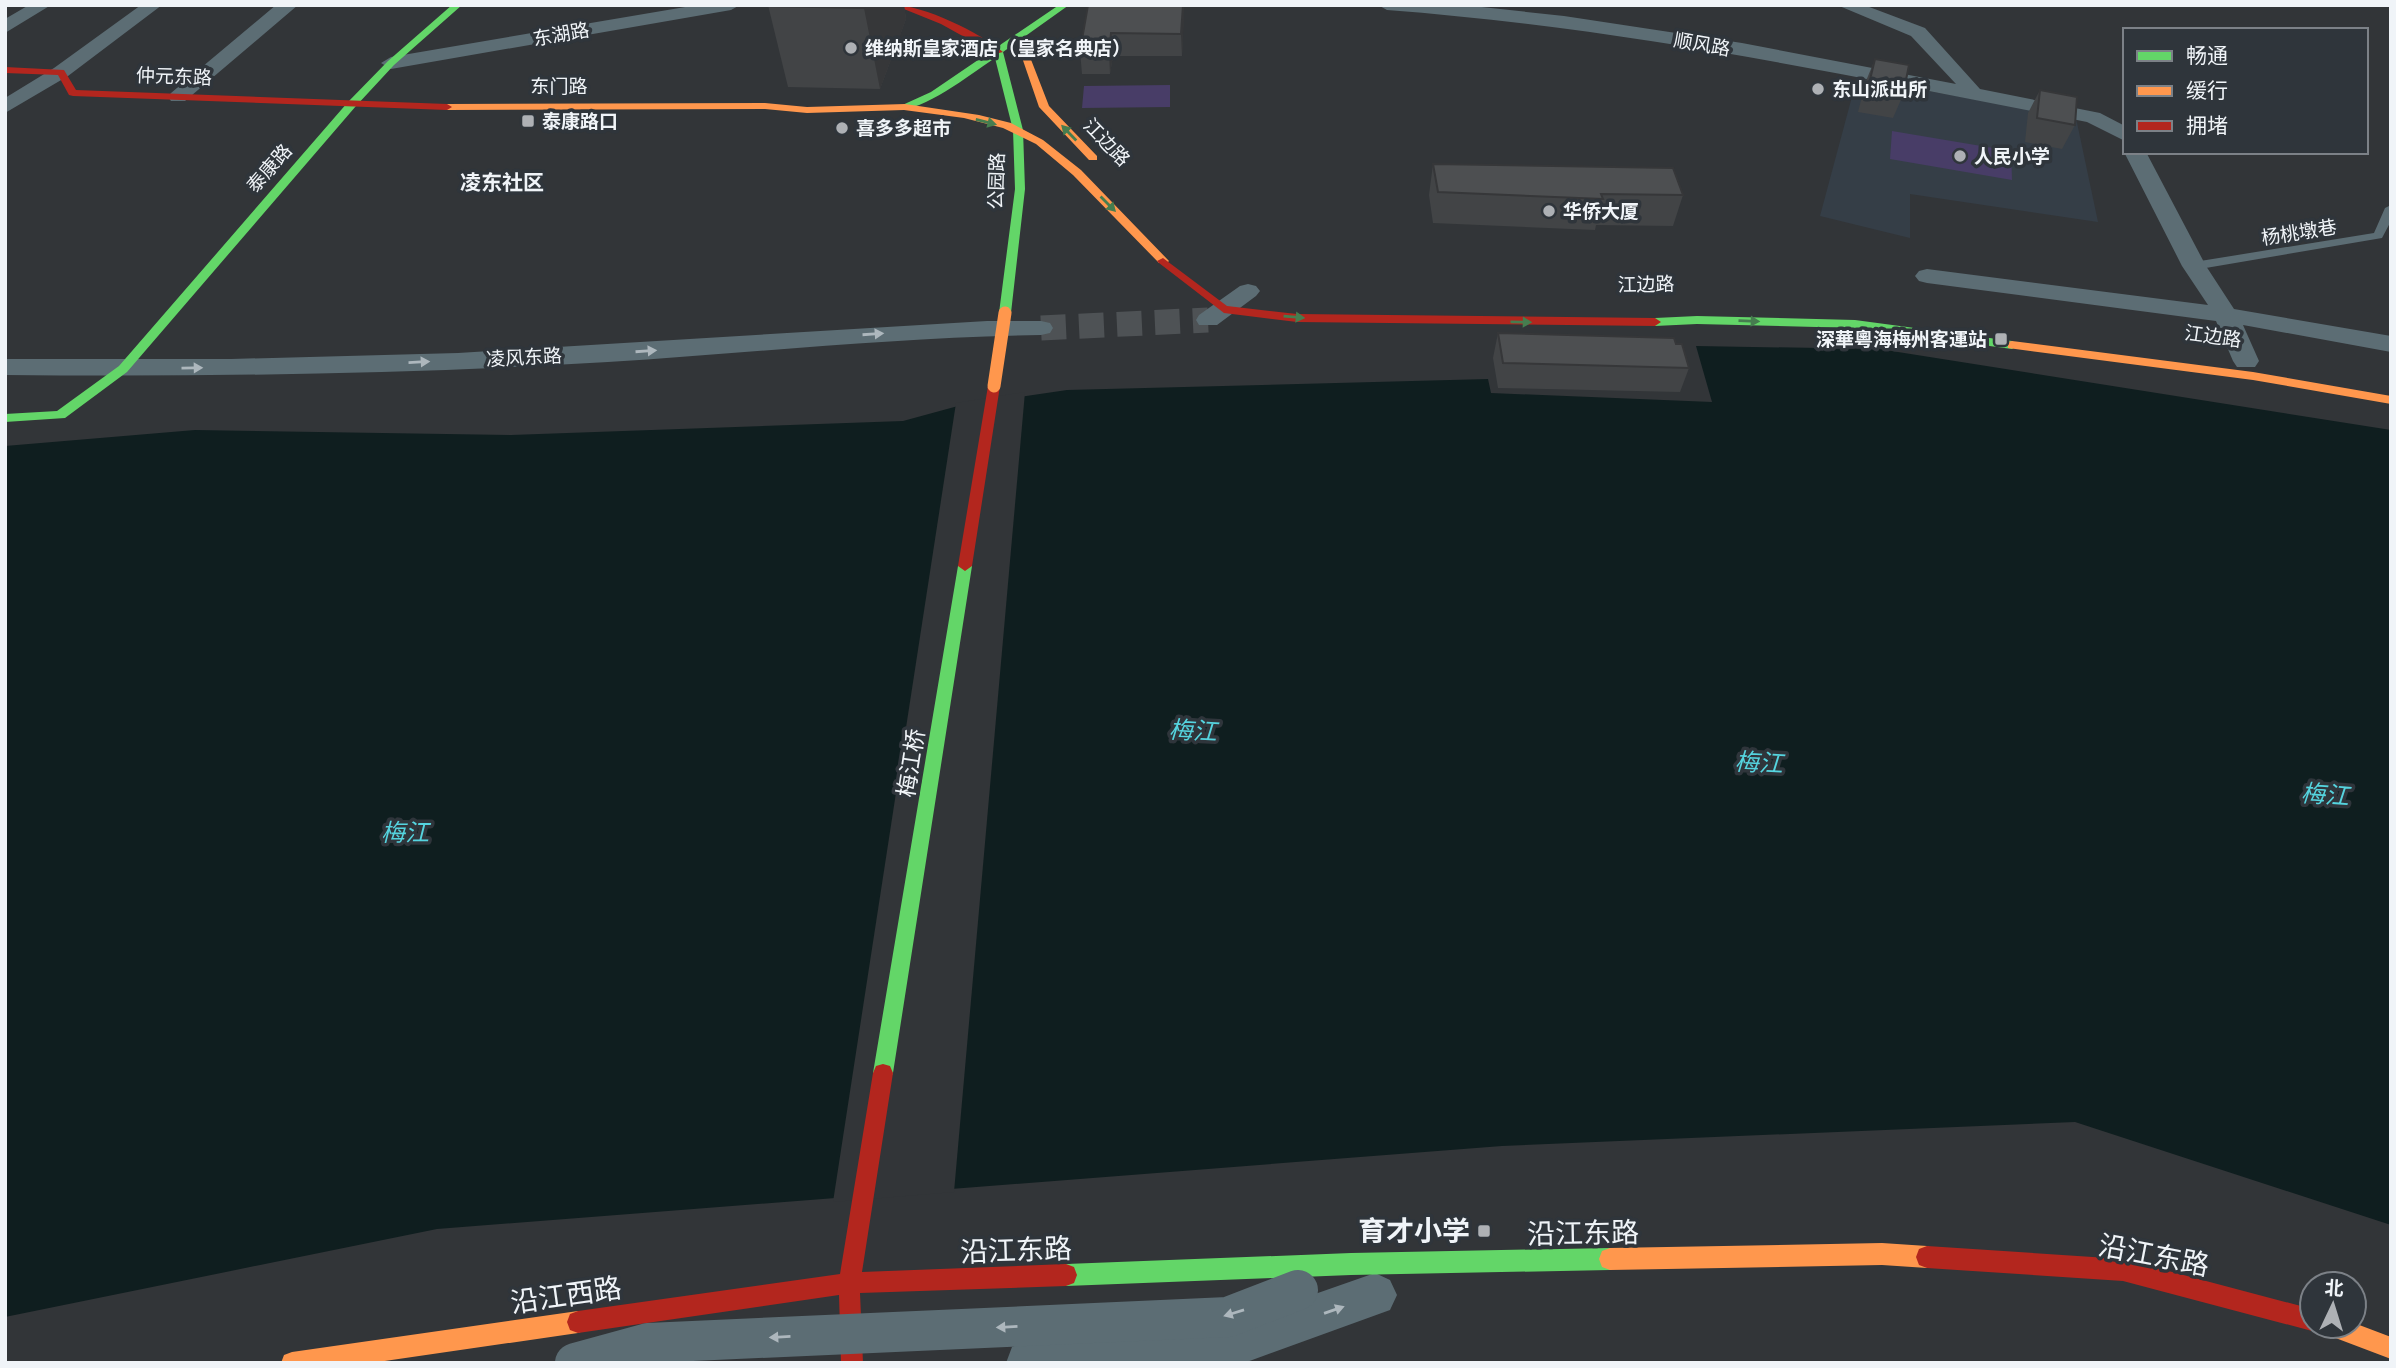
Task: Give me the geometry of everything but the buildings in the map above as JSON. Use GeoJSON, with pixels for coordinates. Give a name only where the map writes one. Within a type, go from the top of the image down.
{"type":"FeatureCollection","features":[{"type":"Feature","properties":{"kind":"street"},"geometry":{"type":"LineString","coordinates":[[5,27],[42,5]]}},
{"type":"Feature","properties":{"kind":"street"},"geometry":{"type":"LineString","coordinates":[[5,107],[61,72],[153,5]]}},
{"type":"Feature","properties":{"kind":"street"},"geometry":{"type":"LineString","coordinates":[[178,97],[264,22],[289,5]]}},
{"type":"Feature","properties":{"kind":"street","name":"泰康路"},"geometry":{"type":"LineString","coordinates":[[5,418],[60,415],[123,369],[352,104],[391,63],[458,5]]}},
{"type":"Feature","properties":{"kind":"street","name":"东湖路"},"geometry":{"type":"LineString","coordinates":[[391,63],[731,5]]}},
{"type":"Feature","properties":{"kind":"street"},"geometry":{"type":"LineString","coordinates":[[898,5],[944,22],[998,52]]}},
{"type":"Feature","properties":{"kind":"street"},"geometry":{"type":"LineString","coordinates":[[938,5],[1018,39]]}},
{"type":"Feature","properties":{"kind":"street","name":"东门路"},"geometry":{"type":"LineString","coordinates":[[765,106],[806,99],[872,99],[898,93],[924,82],[982,43],[993,29],[1037,5]]}},
{"type":"Feature","properties":{"kind":"street"},"geometry":{"type":"LineString","coordinates":[[1056,31],[1066,5]]}},
{"type":"Feature","properties":{"kind":"street","name":"东门路"},"geometry":{"type":"LineString","coordinates":[[352,104],[433,107],[765,106],[807,110],[905,107],[935,94],[1066,5]]}},
{"type":"Feature","properties":{"kind":"street","name":"顺风路"},"geometry":{"type":"LineString","coordinates":[[1387,5],[1473,8],[1601,26],[2092,117],[2123,134]]}},
{"type":"Feature","properties":{"kind":"street"},"geometry":{"type":"LineString","coordinates":[[1846,5],[1918,33],[1971,88]]}},
{"type":"Feature","properties":{"kind":"street","name":"江边路"},"geometry":{"type":"LineString","coordinates":[[1018,39],[1044,107],[1102,167]]}},
{"type":"Feature","properties":{"kind":"street","name":"公园路"},"geometry":{"type":"LineString","coordinates":[[998,52],[1018,130],[1026,185],[1005,313]]}},
{"type":"Feature","properties":{"kind":"street"},"geometry":{"type":"LineString","coordinates":[[1036,85],[1047,56]]}},
{"type":"Feature","properties":{"kind":"street"},"geometry":{"type":"LineString","coordinates":[[5,70],[61,72]]}},
{"type":"Feature","properties":{"kind":"street","name":"仲元东路"},"geometry":{"type":"LineString","coordinates":[[61,72],[73,93],[352,104]]}},
{"type":"Feature","properties":{"kind":"street","name":"江边路"},"geometry":{"type":"LineString","coordinates":[[905,107],[962,116],[1018,130],[1052,149],[1216,314],[1620,324],[1697,320],[1856,324],[2253,376],[2391,400]]}},
{"type":"Feature","properties":{"kind":"street"},"geometry":{"type":"LineString","coordinates":[[2136,154],[2194,266],[2226,315],[2246,361]]}},
{"type":"Feature","properties":{"kind":"street"},"geometry":{"type":"LineString","coordinates":[[1057,177],[1083,180]]}},
{"type":"Feature","properties":{"kind":"street"},"geometry":{"type":"LineString","coordinates":[[1927,276],[2226,315],[2391,344]]}},
{"type":"Feature","properties":{"kind":"street"},"geometry":{"type":"LineString","coordinates":[[1226,281],[1254,293]]}},
{"type":"Feature","properties":{"kind":"street"},"geometry":{"type":"LineString","coordinates":[[1216,314],[1254,293]]}},
{"type":"Feature","properties":{"kind":"street","name":"江边路"},"geometry":{"type":"LineString","coordinates":[[1282,299],[1304,304],[1503,308],[1646,305]]}},
{"type":"Feature","properties":{"kind":"street","name":"江边路"},"geometry":{"type":"LineString","coordinates":[[1685,304],[1854,311],[2246,361],[2391,387]]}},
{"type":"Feature","properties":{"kind":"street","name":"梅江桥"},"geometry":{"type":"LineString","coordinates":[[852,1363],[849,1283],[1005,313]]}},
{"type":"Feature","properties":{"kind":"street","name":"凌风东路"},"geometry":{"type":"LineString","coordinates":[[5,367],[123,369],[348,365],[499,359],[951,328],[1041,328]]}},
{"type":"Feature","properties":{"kind":"street","name":"沿江东路"},"geometry":{"type":"LineString","coordinates":[[849,1283],[1351,1264],[1882,1254],[2123,1270],[2298,1316]]}},
{"type":"Feature","properties":{"kind":"street","name":"沿江西路"},"geometry":{"type":"LineString","coordinates":[[292,1363],[725,1298],[849,1283]]}},
{"type":"Feature","properties":{"kind":"street"},"geometry":{"type":"LineString","coordinates":[[575,1363],[648,1343],[1228,1317],[1298,1290]]}},
{"type":"Feature","properties":{"kind":"street"},"geometry":{"type":"LineString","coordinates":[[1028,1363],[1206,1354],[1376,1295]]}},
{"type":"Feature","properties":{"kind":"street"},"geometry":{"type":"LineString","coordinates":[[2368,1339],[2391,1348]]}},
{"type":"Feature","properties":{"kind":"lane","name":"杨桃墩巷"},"geometry":{"type":"LineString","coordinates":[[2194,266],[2378,236],[2391,208]]}},
{"type":"Feature","properties":{"kind":"shaded area","name":"人民小学"},"geometry":{"type":"Polygon","coordinates":[[[1857,78],[2076,118],[2098,222],[1910,194],[1910,238],[1820,216],[1857,78]]]}},
{"type":"Feature","properties":{"kind":"shaded area"},"geometry":{"type":"Polygon","coordinates":[[[1170,85],[1170,107],[1082,108],[1084,86],[1170,85]]]}},
{"type":"Feature","properties":{"kind":"shaded area"},"geometry":{"type":"Polygon","coordinates":[[[1892,131],[2011,151],[2012,180],[1890,159],[1892,131]]]}},
{"type":"Feature","properties":{"kind":"water","name":"梅江"},"geometry":{"type":"Polygon","coordinates":[[[1696,346],[1879,349],[2391,430],[2391,1225],[2075,1122],[1502,1146],[437,1229],[5,1317],[5,446],[195,430],[511,435],[903,421],[958,406],[1067,390],[1488,379],[1491,393],[1712,402],[1696,346]]]}},
{"type":"Feature","properties":{"kind":"pier"},"geometry":{"type":"Polygon","coordinates":[[[1025,392],[954,1192],[833,1202],[956,403],[1025,392]]]}},
{"type":"Feature","properties":{"kind":"tunnel"},"geometry":{"type":"LineString","coordinates":[[1041,328],[1208,320]]}},
{"type":"Feature","properties":{"kind":"traffic: fast"},"geometry":{"type":"LineString","coordinates":[[5,418],[60,415],[123,369],[352,104],[391,63],[458,5]]}},
{"type":"Feature","properties":{"kind":"traffic: fast"},"geometry":{"type":"LineString","coordinates":[[903,107],[935,94],[1065,5]]}},
{"type":"Feature","properties":{"kind":"traffic: fast"},"geometry":{"type":"LineString","coordinates":[[998,52],[1018,130],[1020,189],[1005,313]]}},
{"type":"Feature","properties":{"kind":"traffic: fast"},"geometry":{"type":"LineString","coordinates":[[1655,322],[1697,320],[1855,324],[2012,345]]}},
{"type":"Feature","properties":{"kind":"traffic: fast"},"geometry":{"type":"LineString","coordinates":[[883,1073],[965,566]]}},
{"type":"Feature","properties":{"kind":"traffic: fast"},"geometry":{"type":"LineString","coordinates":[[1066,1275],[1351,1264],[1610,1259]]}},
{"type":"Feature","properties":{"kind":"traffic: slow"},"geometry":{"type":"LineString","coordinates":[[1018,39],[1044,107],[1093,158]]}},
{"type":"Feature","properties":{"kind":"traffic: slow"},"geometry":{"type":"LineString","coordinates":[[447,107],[765,106],[807,110],[903,107]]}},
{"type":"Feature","properties":{"kind":"traffic: slow"},"geometry":{"type":"LineString","coordinates":[[905,107],[993,121],[1020,131],[1039,142],[1077,172],[1163,261]]}},
{"type":"Feature","properties":{"kind":"traffic: slow"},"geometry":{"type":"LineString","coordinates":[[994,386],[1005,313]]}},
{"type":"Feature","properties":{"kind":"traffic: slow"},"geometry":{"type":"LineString","coordinates":[[2012,345],[2253,376],[2391,400]]}},
{"type":"Feature","properties":{"kind":"traffic: slow"},"geometry":{"type":"LineString","coordinates":[[1610,1259],[1882,1254],[1927,1257]]}},
{"type":"Feature","properties":{"kind":"traffic: slow"},"geometry":{"type":"LineString","coordinates":[[292,1363],[578,1322]]}},
{"type":"Feature","properties":{"kind":"traffic: slow"},"geometry":{"type":"LineString","coordinates":[[2368,1339],[2391,1348]]}},
{"type":"Feature","properties":{"kind":"traffic: jam"},"geometry":{"type":"LineString","coordinates":[[898,5],[944,22],[998,52]]}},
{"type":"Feature","properties":{"kind":"traffic: jam"},"geometry":{"type":"LineString","coordinates":[[5,70],[61,72],[73,93],[447,107]]}},
{"type":"Feature","properties":{"kind":"traffic: jam"},"geometry":{"type":"LineString","coordinates":[[1163,261],[1224,309],[1297,318],[1655,322]]}},
{"type":"Feature","properties":{"kind":"traffic: jam"},"geometry":{"type":"LineString","coordinates":[[965,566],[994,386]]}},
{"type":"Feature","properties":{"kind":"traffic: jam"},"geometry":{"type":"LineString","coordinates":[[852,1363],[849,1283],[883,1073]]}},
{"type":"Feature","properties":{"kind":"traffic: jam"},"geometry":{"type":"LineString","coordinates":[[1927,1257],[2123,1270],[2298,1316]]}},
{"type":"Feature","properties":{"kind":"traffic: jam"},"geometry":{"type":"LineString","coordinates":[[578,1322],[849,1283],[1066,1275]]}},
{"type":"Feature","properties":{"kind":"place","name":"维纳斯皇家酒店（皇家名典店）"},"geometry":{"type":"Point","coordinates":[851,48]}},
{"type":"Feature","properties":{"kind":"place","name":"东山派出所"},"geometry":{"type":"Point","coordinates":[1818,89]}},
{"type":"Feature","properties":{"kind":"place","name":"泰康路口"},"geometry":{"type":"Point","coordinates":[528,121]}},
{"type":"Feature","properties":{"kind":"place","name":"喜多多超市"},"geometry":{"type":"Point","coordinates":[842,128]}},
{"type":"Feature","properties":{"kind":"place","name":"人民小学"},"geometry":{"type":"Point","coordinates":[1960,156]}},
{"type":"Feature","properties":{"kind":"place","name":"华侨大厦"},"geometry":{"type":"Point","coordinates":[1549,211]}},
{"type":"Feature","properties":{"kind":"place","name":"深華粵海梅州客運站"},"geometry":{"type":"Point","coordinates":[2001,339]}},
{"type":"Feature","properties":{"kind":"place","name":"育才小学"},"geometry":{"type":"Point","coordinates":[1484,1231]}},
{"type":"Feature","properties":{"kind":"district","name":"凌东社区"},"geometry":{"type":"Point","coordinates":[502,183]}}]}
